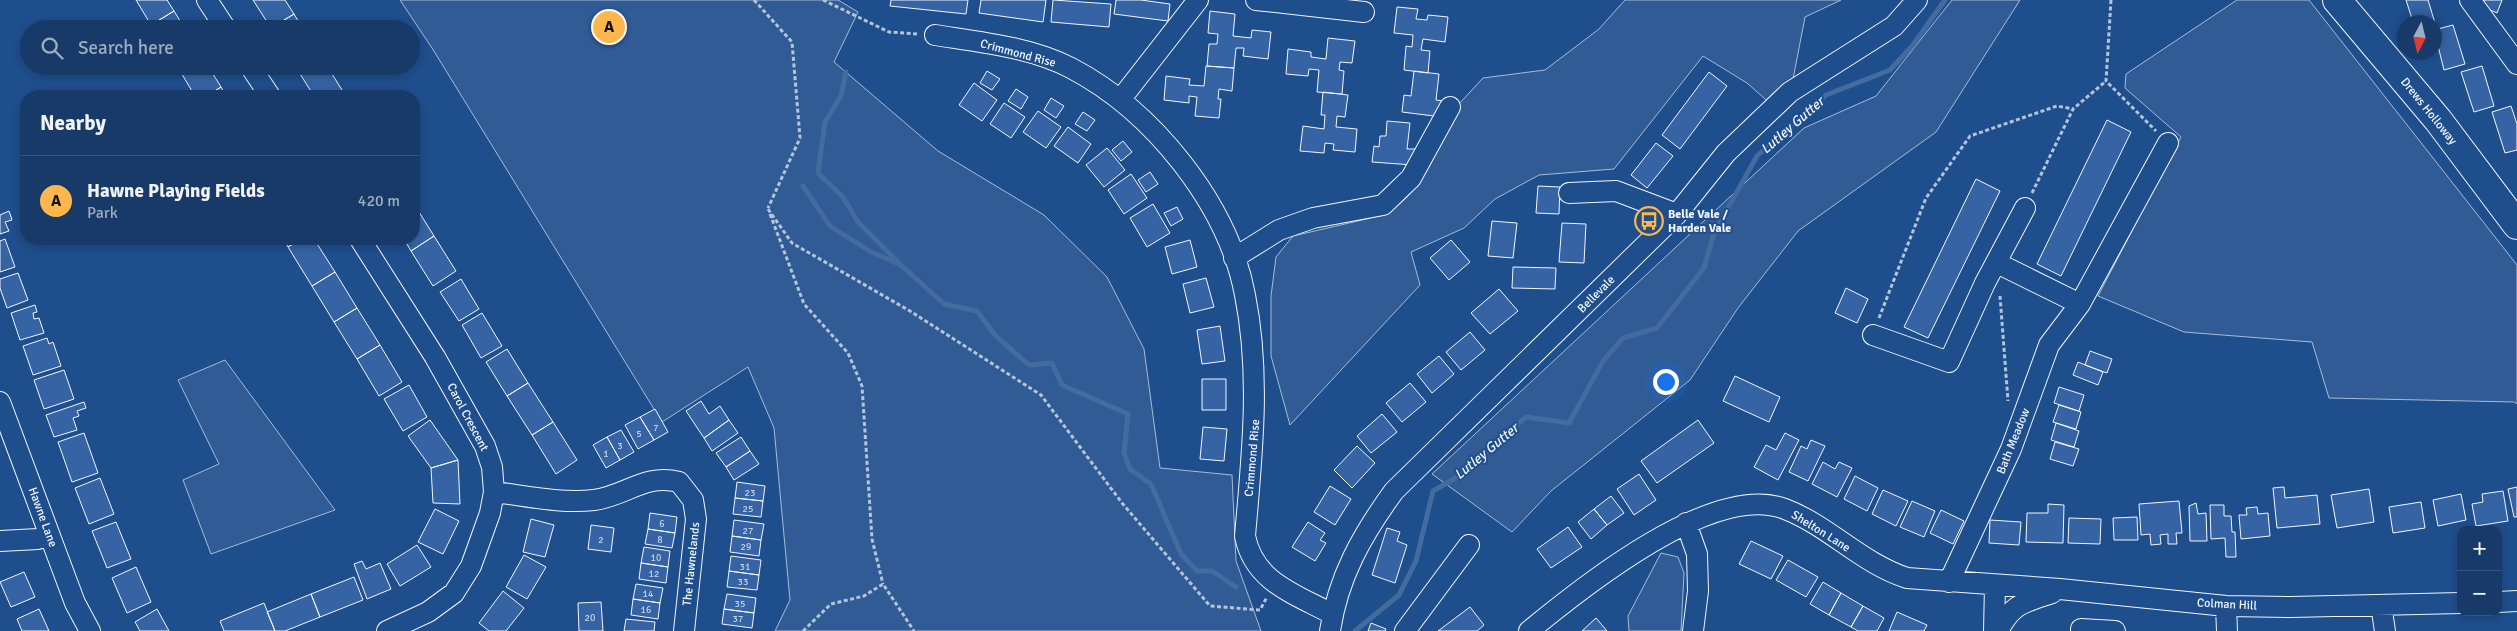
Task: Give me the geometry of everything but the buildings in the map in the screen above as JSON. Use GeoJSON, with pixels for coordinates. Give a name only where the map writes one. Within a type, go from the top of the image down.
{"type":"FeatureCollection","features":[{"type":"Feature","properties":{"kind":"highway","name":"Drews Holloway"},"geometry":{"type":"LineString","coordinates":[[2337,0],[2438,120],[2517,225]]}},
{"type":"Feature","properties":{"kind":"street"},"geometry":{"type":"LineString","coordinates":[[207,0],[220,20]]}},
{"type":"Feature","properties":{"kind":"street"},"geometry":{"type":"LineString","coordinates":[[1120,100],[1198,0]]}},
{"type":"Feature","properties":{"kind":"street"},"geometry":{"type":"LineString","coordinates":[[1256,0],[1364,12]]}},
{"type":"Feature","properties":{"kind":"street","name":"Bellevale"},"geometry":{"type":"LineString","coordinates":[[1331,622],[1340,587],[1363,536],[1394,492],[1677,214],[1726,153],[1790,92],[1894,26],[1917,0]]}},
{"type":"Feature","properties":{"kind":"street"},"geometry":{"type":"LineString","coordinates":[[2470,0],[2517,62]]}},
{"type":"Feature","properties":{"kind":"street","name":"Crimmond Rise"},"geometry":{"type":"LineString","coordinates":[[936,35],[985,43],[1039,57],[1070,68],[1120,100],[1163,139],[1213,210],[1234,258],[1245,294],[1254,363],[1255,417],[1245,536],[1248,550],[1257,567],[1274,583],[1331,622]]}},
{"type":"Feature","properties":{"kind":"street"},"geometry":{"type":"LineString","coordinates":[[256,75],[266,90]]}},
{"type":"Feature","properties":{"kind":"street"},"geometry":{"type":"LineString","coordinates":[[1234,258],[1279,230],[1313,218],[1383,205],[1411,178],[1450,107]]}},
{"type":"Feature","properties":{"kind":"street","name":"Bath Meadow"},"geometry":{"type":"LineString","coordinates":[[1949,582],[2011,450],[2050,345],[2080,304],[2168,143]]}},
{"type":"Feature","properties":{"kind":"street"},"geometry":{"type":"LineString","coordinates":[[1569,193],[1616,191],[1677,214]]}},
{"type":"Feature","properties":{"kind":"street"},"geometry":{"type":"LineString","coordinates":[[1873,335],[1949,362],[2025,208]]}},
{"type":"Feature","properties":{"kind":"street","name":"Carol Crescent"},"geometry":{"type":"LineString","coordinates":[[364,245],[435,356],[485,446],[492,467],[494,492],[490,513],[472,566],[454,592],[428,612],[387,631]]}},
{"type":"Feature","properties":{"kind":"street"},"geometry":{"type":"LineString","coordinates":[[1997,262],[2080,304]]}},
{"type":"Feature","properties":{"kind":"street","name":"Hawne Lane"},"geometry":{"type":"LineString","coordinates":[[0,402],[75,603],[90,631]]}},
{"type":"Feature","properties":{"kind":"street","name":"The Hawnelands"},"geometry":{"type":"LineString","coordinates":[[494,492],[575,502],[598,500],[660,479],[679,482],[693,500],[696,520],[684,631]]}},
{"type":"Feature","properties":{"kind":"street","name":"Shelton Lane"},"geometry":{"type":"LineString","coordinates":[[1528,631],[1562,603],[1652,541],[1686,523],[1735,507],[1763,504],[1784,508],[1809,521],[1864,559],[1889,572],[1907,578],[1995,585]]}},
{"type":"Feature","properties":{"kind":"street"},"geometry":{"type":"LineString","coordinates":[[1686,523],[1697,554],[1698,591],[1693,631]]}},
{"type":"Feature","properties":{"kind":"street"},"geometry":{"type":"LineString","coordinates":[[0,541],[38,539],[48,534]]}},
{"type":"Feature","properties":{"kind":"street"},"geometry":{"type":"LineString","coordinates":[[1405,631],[1469,545]]}},
{"type":"Feature","properties":{"kind":"street"},"geometry":{"type":"LineString","coordinates":[[1995,585],[1996,631]]}},
{"type":"Feature","properties":{"kind":"street","name":"Colman Hill"},"geometry":{"type":"LineString","coordinates":[[1995,585],[2060,589],[2226,606],[2292,607],[2457,603]]}},
{"type":"Feature","properties":{"kind":"street"},"geometry":{"type":"LineString","coordinates":[[1996,631],[2008,613],[2025,602],[2060,589]]}},
{"type":"Feature","properties":{"kind":"street"},"geometry":{"type":"LineString","coordinates":[[2502,602],[2517,601]]}},
{"type":"Feature","properties":{"kind":"street"},"geometry":{"type":"LineString","coordinates":[[2381,605],[2385,631]]}},
{"type":"Feature","properties":{"kind":"street"},"geometry":{"type":"LineString","coordinates":[[2226,606],[2227,631]]}},
{"type":"Feature","properties":{"kind":"street"},"geometry":{"type":"LineString","coordinates":[[2081,629],[2115,631]]}},
{"type":"Feature","properties":{"kind":"path"},"geometry":{"type":"LineString","coordinates":[[754,0],[792,42],[800,138],[768,209],[804,304],[848,353],[862,386],[872,539],[883,584],[914,631]]}},
{"type":"Feature","properties":{"kind":"path"},"geometry":{"type":"LineString","coordinates":[[823,0],[889,32],[936,35]]}},
{"type":"Feature","properties":{"kind":"path"},"geometry":{"type":"LineString","coordinates":[[2025,208],[2073,109],[2106,80],[2111,0]]}},
{"type":"Feature","properties":{"kind":"path"},"geometry":{"type":"LineString","coordinates":[[2106,80],[2168,143]]}},
{"type":"Feature","properties":{"kind":"path"},"geometry":{"type":"LineString","coordinates":[[1873,335],[1926,198],[1970,136],[2057,106],[2073,109]]}},
{"type":"Feature","properties":{"kind":"path"},"geometry":{"type":"LineString","coordinates":[[768,209],[792,243],[910,311],[1040,395],[1122,503],[1210,606],[1260,610]]}},
{"type":"Feature","properties":{"kind":"path"},"geometry":{"type":"LineString","coordinates":[[1997,262],[2008,410]]}},
{"type":"Feature","properties":{"kind":"path"},"geometry":{"type":"LineString","coordinates":[[803,631],[831,604],[864,596],[883,584]]}},
{"type":"Feature","properties":{"kind":"shaded area"},"geometry":{"type":"Polygon","coordinates":[[[400,0],[838,0],[858,12],[834,62],[938,151],[1044,215],[1107,277],[1144,349],[1160,468],[1232,475],[1236,561],[1261,631],[775,631],[790,600],[774,428],[748,367],[662,422],[420,30],[420,20],[413,20],[400,0]]]}},
{"type":"Feature","properties":{"kind":"shaded area"},"geometry":{"type":"Polygon","coordinates":[[[1625,0],[1841,0],[1805,17],[1793,79],[1772,105],[1747,83],[1703,56],[1614,169],[1539,175],[1495,199],[1464,228],[1411,252],[1420,285],[1290,425],[1271,356],[1271,296],[1276,257],[1293,236],[1388,214],[1408,196],[1458,105],[1483,78],[1545,70],[1599,29],[1625,0]]]}},
{"type":"Feature","properties":{"kind":"shaded area"},"geometry":{"type":"Polygon","coordinates":[[[1952,0],[2020,0],[1936,132],[1798,231],[1738,308],[1690,380],[1551,491],[1512,532],[1432,474],[1804,128],[1876,96],[1952,0]]]}},
{"type":"Feature","properties":{"kind":"shaded area"},"geometry":{"type":"Polygon","coordinates":[[[2237,0],[2309,0],[2517,265],[2517,404],[2514,402],[2329,398],[2312,342],[2184,332],[2098,296],[2181,137],[2125,88],[2126,74],[2237,0]]]}},
{"type":"Feature","properties":{"kind":"shaded area"},"geometry":{"type":"Polygon","coordinates":[[[225,360],[335,510],[211,554],[183,480],[219,464],[178,380],[225,360]]]}},
{"type":"Feature","properties":{"kind":"shaded area"},"geometry":{"type":"Polygon","coordinates":[[[1661,553],[1678,557],[1684,573],[1681,631],[1629,631],[1628,616],[1661,553]]]}},
{"type":"Feature","properties":{"kind":"waterway","name":"Lutley Gutter"},"geometry":{"type":"LineString","coordinates":[[1355,631],[1399,595],[1416,561],[1433,491],[1459,476],[1526,417],[1569,423],[1603,361],[1623,338],[1657,328],[1704,268],[1714,233],[1757,156],[1826,95],[1890,70],[1913,45],[1945,0]]}},
{"type":"Feature","properties":{"kind":"waterway"},"geometry":{"type":"LineString","coordinates":[[846,72],[841,96],[825,122],[818,173],[843,197],[858,222],[898,262]]}},
{"type":"Feature","properties":{"kind":"waterway"},"geometry":{"type":"LineString","coordinates":[[803,186],[830,226],[871,252],[901,265],[944,304],[977,311],[995,335],[1029,365],[1052,363],[1062,385],[1128,414],[1124,453],[1130,469],[1151,484],[1181,554],[1197,571],[1212,571],[1236,587]]}},
{"type":"Feature","properties":{"kind":"place","name":"Hawne Playing Fields"},"geometry":{"type":"Point","coordinates":[609,27]}},
{"type":"Feature","properties":{"kind":"place","name":"Belle Vale / Harden Vale"},"geometry":{"type":"Point","coordinates":[1649,221]}}]}
